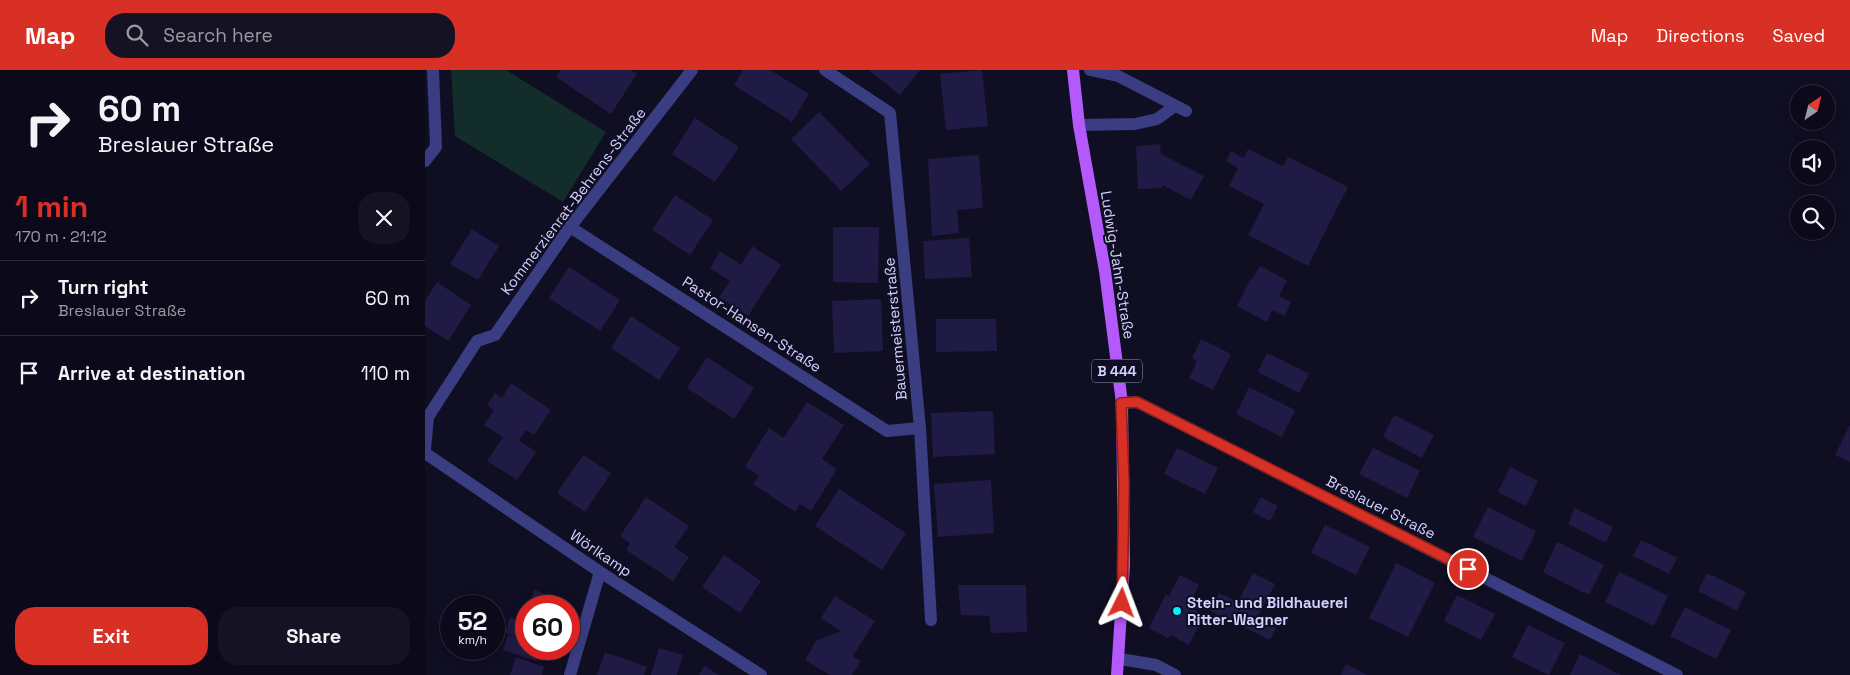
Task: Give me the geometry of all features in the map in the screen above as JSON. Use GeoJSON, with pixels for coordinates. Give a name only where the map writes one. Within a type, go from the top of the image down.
{"type":"FeatureCollection","features":[{"type":"Feature","properties":{"kind":"main road","name":"Ludwig-Jahn-Straße"},"geometry":{"type":"LineString","coordinates":[[1073,70],[1079,125],[1105,271],[1121,403],[1124,565],[1117,675]]}},
{"type":"Feature","properties":{"kind":"street"},"geometry":{"type":"LineString","coordinates":[[425,161],[436,147],[433,70]]}},
{"type":"Feature","properties":{"kind":"street","name":"Kommerzienrat-Behrens-Straße"},"geometry":{"type":"LineString","coordinates":[[425,449],[428,417],[477,342],[495,335],[570,227],[692,70]]}},
{"type":"Feature","properties":{"kind":"street","name":"Bauermeisterstraße"},"geometry":{"type":"LineString","coordinates":[[825,70],[891,113],[920,428],[931,620]]}},
{"type":"Feature","properties":{"kind":"street"},"geometry":{"type":"LineString","coordinates":[[1079,125],[1135,124],[1157,119],[1180,108],[1118,76],[1090,70]]}},
{"type":"Feature","properties":{"kind":"street","name":"Pastor-Hansen-Straße"},"geometry":{"type":"LineString","coordinates":[[570,227],[887,431],[920,428]]}},
{"type":"Feature","properties":{"kind":"street","name":"Breslauer Straße"},"geometry":{"type":"LineString","coordinates":[[1121,403],[1137,402],[1677,675]]}},
{"type":"Feature","properties":{"kind":"street","name":"Wörlkamp"},"geometry":{"type":"LineString","coordinates":[[425,454],[600,572],[761,675]]}},
{"type":"Feature","properties":{"kind":"street"},"geometry":{"type":"LineString","coordinates":[[570,675],[600,572]]}},
{"type":"Feature","properties":{"kind":"street"},"geometry":{"type":"LineString","coordinates":[[1119,659],[1156,665],[1175,675]]}},
{"type":"Feature","properties":{"kind":"green space"},"geometry":{"type":"Polygon","coordinates":[[[451,70],[506,70],[606,132],[563,202],[455,136],[451,70]]]}},
{"type":"Feature","properties":{"kind":"building"},"geometry":{"type":"Polygon","coordinates":[[[561,70],[631,70],[637,74],[611,114],[556,77],[561,70]]]}},
{"type":"Feature","properties":{"kind":"building"},"geometry":{"type":"Polygon","coordinates":[[[743,70],[770,70],[809,94],[792,122],[734,85],[743,70]]]}},
{"type":"Feature","properties":{"kind":"building"},"geometry":{"type":"Polygon","coordinates":[[[869,70],[920,70],[900,95],[869,70]]]}},
{"type":"Feature","properties":{"kind":"building"},"geometry":{"type":"Polygon","coordinates":[[[982,70],[988,126],[946,130],[940,74],[982,70]]]}},
{"type":"Feature","properties":{"kind":"building"},"geometry":{"type":"Polygon","coordinates":[[[819,112],[870,164],[841,191],[791,139],[819,112]]]}},
{"type":"Feature","properties":{"kind":"building"},"geometry":{"type":"Polygon","coordinates":[[[695,118],[739,147],[715,182],[672,154],[695,118]]]}},
{"type":"Feature","properties":{"kind":"building"},"geometry":{"type":"Polygon","coordinates":[[[1160,144],[1161,154],[1204,176],[1191,200],[1162,185],[1162,188],[1138,189],[1136,146],[1160,144]]]}},
{"type":"Feature","properties":{"kind":"building"},"geometry":{"type":"Polygon","coordinates":[[[1248,149],[1283,166],[1288,157],[1348,187],[1308,266],[1248,235],[1264,204],[1229,186],[1238,168],[1226,161],[1231,151],[1244,158],[1248,149]]]}},
{"type":"Feature","properties":{"kind":"building"},"geometry":{"type":"Polygon","coordinates":[[[979,155],[983,208],[957,210],[959,233],[932,236],[928,159],[979,155]]]}},
{"type":"Feature","properties":{"kind":"building"},"geometry":{"type":"Polygon","coordinates":[[[675,195],[713,220],[690,255],[652,230],[675,195]]]}},
{"type":"Feature","properties":{"kind":"building"},"geometry":{"type":"Polygon","coordinates":[[[833,227],[879,227],[878,283],[833,282],[833,227]]]}},
{"type":"Feature","properties":{"kind":"building"},"geometry":{"type":"Polygon","coordinates":[[[472,229],[499,246],[478,280],[450,264],[472,229]]]}},
{"type":"Feature","properties":{"kind":"building"},"geometry":{"type":"Polygon","coordinates":[[[969,238],[972,277],[925,279],[923,241],[969,238]]]}},
{"type":"Feature","properties":{"kind":"building"},"geometry":{"type":"Polygon","coordinates":[[[752,246],[781,265],[748,316],[719,297],[730,281],[710,268],[720,251],[741,265],[752,246]]]}},
{"type":"Feature","properties":{"kind":"building"},"geometry":{"type":"Polygon","coordinates":[[[1260,266],[1287,280],[1279,296],[1291,302],[1285,316],[1272,310],[1267,322],[1237,306],[1250,279],[1252,280],[1260,266]]]}},
{"type":"Feature","properties":{"kind":"building"},"geometry":{"type":"Polygon","coordinates":[[[569,267],[620,300],[600,331],[549,298],[569,267]]]}},
{"type":"Feature","properties":{"kind":"building"},"geometry":{"type":"Polygon","coordinates":[[[437,282],[471,305],[448,341],[425,326],[425,301],[437,282]]]}},
{"type":"Feature","properties":{"kind":"building"},"geometry":{"type":"Polygon","coordinates":[[[881,299],[883,351],[834,353],[832,301],[881,299]]]}},
{"type":"Feature","properties":{"kind":"building"},"geometry":{"type":"Polygon","coordinates":[[[631,316],[680,348],[659,380],[611,348],[631,316]]]}},
{"type":"Feature","properties":{"kind":"building"},"geometry":{"type":"Polygon","coordinates":[[[936,319],[996,319],[997,351],[936,352],[936,319]]]}},
{"type":"Feature","properties":{"kind":"building"},"geometry":{"type":"Polygon","coordinates":[[[1201,339],[1231,354],[1213,390],[1189,378],[1197,361],[1192,358],[1201,339]]]}},
{"type":"Feature","properties":{"kind":"building"},"geometry":{"type":"Polygon","coordinates":[[[1267,353],[1309,374],[1299,393],[1258,372],[1267,353]]]}},
{"type":"Feature","properties":{"kind":"building"},"geometry":{"type":"Polygon","coordinates":[[[707,357],[754,388],[734,419],[687,388],[707,357]]]}},
{"type":"Feature","properties":{"kind":"building"},"geometry":{"type":"Polygon","coordinates":[[[511,383],[551,410],[534,435],[526,430],[519,440],[536,452],[517,480],[487,461],[503,437],[484,425],[494,410],[487,405],[495,393],[502,398],[511,383]]]}},
{"type":"Feature","properties":{"kind":"building"},"geometry":{"type":"Polygon","coordinates":[[[1249,387],[1295,410],[1282,437],[1236,414],[1249,387]]]}},
{"type":"Feature","properties":{"kind":"building"},"geometry":{"type":"Polygon","coordinates":[[[807,402],[844,425],[822,459],[837,469],[811,511],[800,504],[795,512],[753,484],[759,476],[745,466],[769,428],[784,438],[807,402]]]}},
{"type":"Feature","properties":{"kind":"building"},"geometry":{"type":"Polygon","coordinates":[[[993,411],[995,454],[933,457],[931,413],[993,411]]]}},
{"type":"Feature","properties":{"kind":"building"},"geometry":{"type":"Polygon","coordinates":[[[1394,415],[1434,435],[1422,458],[1383,437],[1394,415]]]}},
{"type":"Feature","properties":{"kind":"building"},"geometry":{"type":"Polygon","coordinates":[[[1850,425],[1850,462],[1835,455],[1850,425]]]}},
{"type":"Feature","properties":{"kind":"building"},"geometry":{"type":"Polygon","coordinates":[[[1177,448],[1218,468],[1205,494],[1164,474],[1177,448]]]}},
{"type":"Feature","properties":{"kind":"building"},"geometry":{"type":"Polygon","coordinates":[[[1373,448],[1420,471],[1407,498],[1359,474],[1373,448]]]}},
{"type":"Feature","properties":{"kind":"building"},"geometry":{"type":"Polygon","coordinates":[[[583,455],[611,473],[585,512],[557,493],[583,455]]]}},
{"type":"Feature","properties":{"kind":"building"},"geometry":{"type":"Polygon","coordinates":[[[1510,467],[1538,481],[1526,506],[1498,492],[1510,467]]]}},
{"type":"Feature","properties":{"kind":"building"},"geometry":{"type":"Polygon","coordinates":[[[991,480],[994,533],[938,537],[934,484],[991,480]]]}},
{"type":"Feature","properties":{"kind":"building"},"geometry":{"type":"Polygon","coordinates":[[[839,489],[906,533],[882,570],[815,526],[839,489]]]}},
{"type":"Feature","properties":{"kind":"building"},"geometry":{"type":"Polygon","coordinates":[[[646,497],[689,526],[674,547],[689,557],[673,581],[626,550],[630,543],[620,536],[646,497]]]}},
{"type":"Feature","properties":{"kind":"building"},"geometry":{"type":"Polygon","coordinates":[[[1261,497],[1278,506],[1270,521],[1253,512],[1261,497]]]}},
{"type":"Feature","properties":{"kind":"building"},"geometry":{"type":"Polygon","coordinates":[[[1488,507],[1536,531],[1522,561],[1473,537],[1488,507]]]}},
{"type":"Feature","properties":{"kind":"building"},"geometry":{"type":"Polygon","coordinates":[[[1575,508],[1613,527],[1606,543],[1568,524],[1575,508]]]}},
{"type":"Feature","properties":{"kind":"building"},"geometry":{"type":"Polygon","coordinates":[[[1325,525],[1370,547],[1356,575],[1311,553],[1325,525]]]}},
{"type":"Feature","properties":{"kind":"building"},"geometry":{"type":"Polygon","coordinates":[[[1641,540],[1677,558],[1669,574],[1633,556],[1641,540]]]}},
{"type":"Feature","properties":{"kind":"building"},"geometry":{"type":"Polygon","coordinates":[[[1557,542],[1604,565],[1589,595],[1543,572],[1557,542]]]}},
{"type":"Feature","properties":{"kind":"building"},"geometry":{"type":"Polygon","coordinates":[[[724,555],[761,581],[740,613],[702,587],[724,555]]]}},
{"type":"Feature","properties":{"kind":"building"},"geometry":{"type":"Polygon","coordinates":[[[1396,563],[1435,583],[1408,637],[1369,618],[1396,563]]]}},
{"type":"Feature","properties":{"kind":"building"},"geometry":{"type":"Polygon","coordinates":[[[1619,572],[1668,596],[1654,626],[1605,602],[1619,572]]]}},
{"type":"Feature","properties":{"kind":"building"},"geometry":{"type":"Polygon","coordinates":[[[1253,573],[1275,584],[1256,620],[1276,628],[1270,640],[1210,611],[1219,593],[1238,602],[1253,573]]]}},
{"type":"Feature","properties":{"kind":"building"},"geometry":{"type":"Polygon","coordinates":[[[1707,573],[1746,592],[1737,611],[1698,591],[1707,573]]]}},
{"type":"Feature","properties":{"kind":"building","name":"Stein- und Bildhauerei Ritter-Wagner"},"geometry":{"type":"Polygon","coordinates":[[[1180,575],[1199,585],[1188,606],[1204,615],[1189,645],[1171,635],[1168,638],[1149,628],[1166,594],[1169,596],[1180,575]]]}},
{"type":"Feature","properties":{"kind":"building"},"geometry":{"type":"Polygon","coordinates":[[[958,585],[1026,585],[1027,632],[991,633],[989,616],[961,615],[958,585]]]}},
{"type":"Feature","properties":{"kind":"building"},"geometry":{"type":"Polygon","coordinates":[[[534,590],[549,595],[532,595],[534,590]]]}},
{"type":"Feature","properties":{"kind":"building"},"geometry":{"type":"Polygon","coordinates":[[[1457,595],[1495,614],[1481,640],[1444,621],[1457,595]]]}},
{"type":"Feature","properties":{"kind":"building"},"geometry":{"type":"Polygon","coordinates":[[[835,596],[875,621],[853,656],[861,661],[852,675],[830,675],[805,660],[816,641],[841,631],[821,618],[835,596]]]}},
{"type":"Feature","properties":{"kind":"building"},"geometry":{"type":"Polygon","coordinates":[[[1685,607],[1731,630],[1716,659],[1670,636],[1685,607]]]}},
{"type":"Feature","properties":{"kind":"building"},"geometry":{"type":"Polygon","coordinates":[[[510,617],[515,619],[515,636],[505,633],[510,617]]]}},
{"type":"Feature","properties":{"kind":"building"},"geometry":{"type":"Polygon","coordinates":[[[1528,625],[1565,643],[1549,675],[1512,657],[1528,625]]]}},
{"type":"Feature","properties":{"kind":"building"},"geometry":{"type":"Polygon","coordinates":[[[508,635],[515,637],[515,654],[505,651],[508,635]]]}},
{"type":"Feature","properties":{"kind":"building"},"geometry":{"type":"Polygon","coordinates":[[[659,648],[683,655],[677,675],[651,675],[659,648]]]}},
{"type":"Feature","properties":{"kind":"building"},"geometry":{"type":"Polygon","coordinates":[[[605,652],[647,667],[644,675],[597,675],[605,652]]]}},
{"type":"Feature","properties":{"kind":"building"},"geometry":{"type":"Polygon","coordinates":[[[1580,654],[1621,675],[1570,675],[1580,654]]]}},
{"type":"Feature","properties":{"kind":"building"},"geometry":{"type":"Polygon","coordinates":[[[515,660],[524,660],[544,667],[542,675],[510,675],[515,660]]]}},
{"type":"Feature","properties":{"kind":"building"},"geometry":{"type":"Polygon","coordinates":[[[1346,664],[1367,675],[1341,675],[1346,664]]]}},
{"type":"Feature","properties":{"kind":"building"},"geometry":{"type":"Polygon","coordinates":[[[704,666],[719,675],[699,675],[704,666]]]}},
{"type":"Feature","properties":{"kind":"place","name":"Stein- und Bildhauerei Ritter-Wagner"},"geometry":{"type":"Point","coordinates":[1177,611]}},
{"type":"Feature","properties":{"kind":"route"},"geometry":{"type":"LineString","coordinates":[[1122,603],[1124,484],[1121,403],[1137,402],[1468,569]]}}]}
